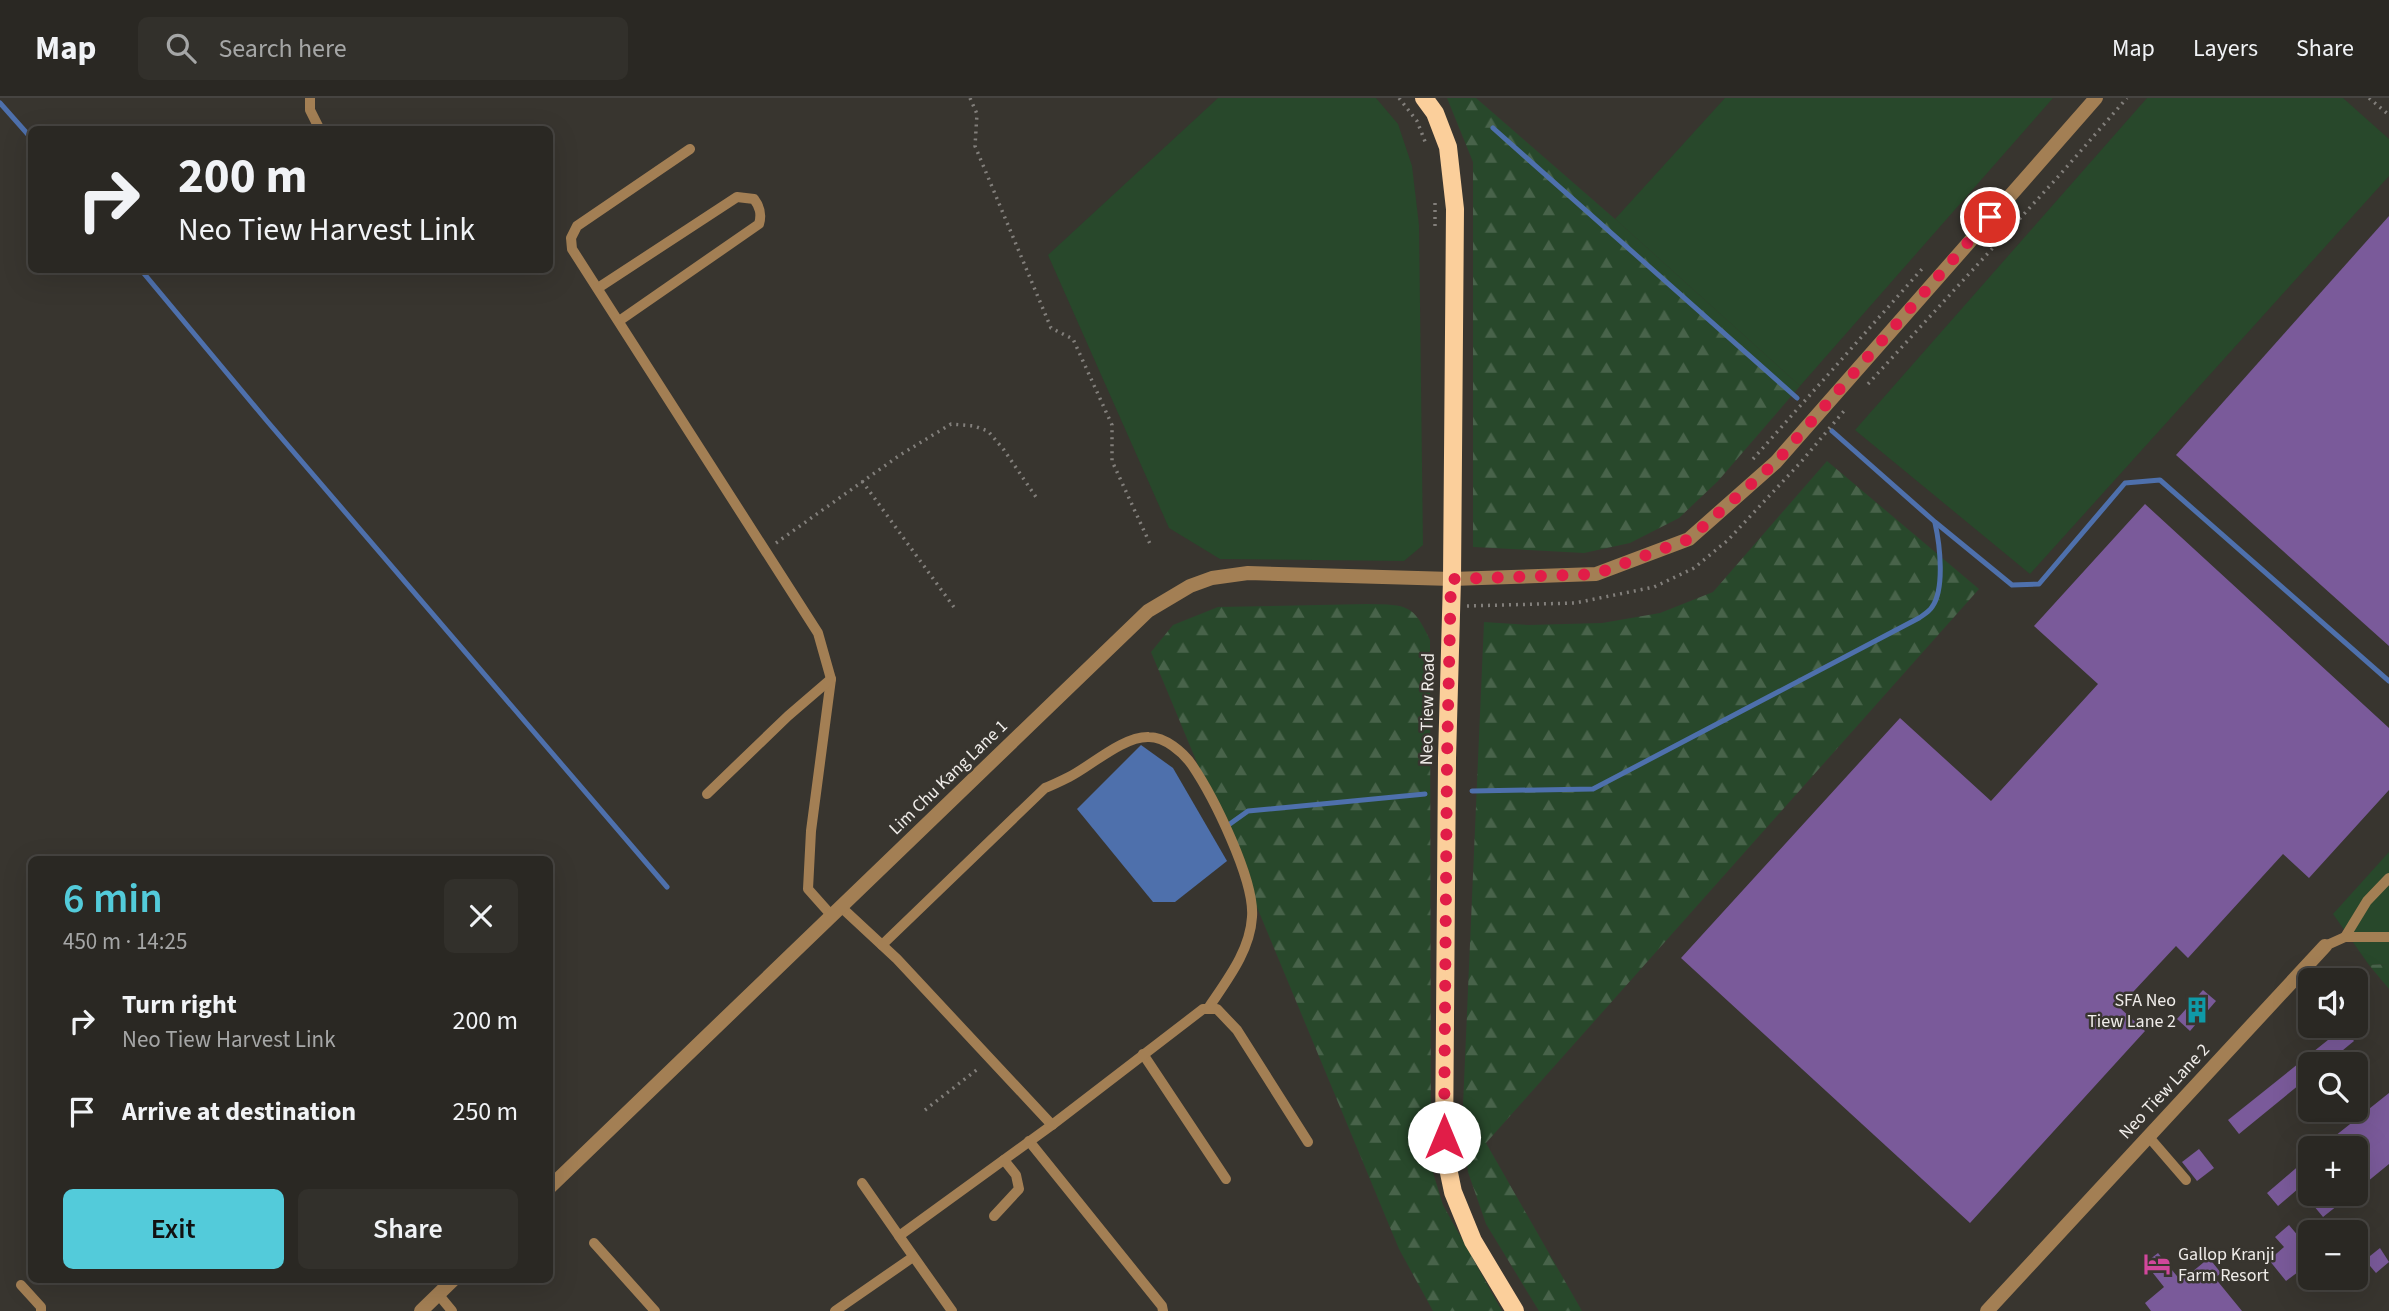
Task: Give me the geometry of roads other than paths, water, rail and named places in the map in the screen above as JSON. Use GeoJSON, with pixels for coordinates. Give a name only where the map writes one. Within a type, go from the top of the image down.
{"type":"FeatureCollection","features":[{"type":"Feature","properties":{"kind":"main road","name":"Neo Tiew Road"},"geometry":{"type":"LineString","coordinates":[[1424,98],[1435,113],[1448,147],[1455,209],[1444,1149],[1453,1192],[1474,1241],[1515,1311]]}},
{"type":"Feature","properties":{"kind":"street","name":"Lim Chu Kang Lane 1"},"geometry":{"type":"LineString","coordinates":[[553,1184],[1149,611],[1190,586],[1212,578],[1248,573],[1451,579],[1596,574],[1689,539],[1776,462],[2096,98]]}},
{"type":"Feature","properties":{"kind":"street","name":"Neo Tiew Lane 2"},"geometry":{"type":"LineString","coordinates":[[1987,1311],[2325,946]]}},
{"type":"Feature","properties":{"kind":"street"},"geometry":{"type":"LineString","coordinates":[[421,1311],[450,1283]]}},
{"type":"Feature","properties":{"kind":"lane"},"geometry":{"type":"LineString","coordinates":[[310,98],[310,110],[318,126]]}},
{"type":"Feature","properties":{"kind":"lane"},"geometry":{"type":"LineString","coordinates":[[690,149],[578,226],[571,238],[572,249],[818,633],[831,680],[811,831],[808,889],[882,945],[1052,1125]]}},
{"type":"Feature","properties":{"kind":"lane"},"geometry":{"type":"LineString","coordinates":[[597,288],[737,197],[754,199],[758,204],[761,216],[758,224],[619,321]]}},
{"type":"Feature","properties":{"kind":"lane"},"geometry":{"type":"LineString","coordinates":[[707,794],[788,716],[831,680]]}},
{"type":"Feature","properties":{"kind":"lane"},"geometry":{"type":"LineString","coordinates":[[882,945],[1045,788],[1070,777],[1139,737],[1152,736],[1175,748],[1191,764],[1232,841],[1250,886],[1252,919],[1247,941],[1239,962],[1209,1007]]}},
{"type":"Feature","properties":{"kind":"lane"},"geometry":{"type":"LineString","coordinates":[[2345,937],[2367,901],[2388,881]]}},
{"type":"Feature","properties":{"kind":"lane","name":"Neo Tiew Lane 2"},"geometry":{"type":"LineString","coordinates":[[2325,946],[2345,937],[2389,937]]}},
{"type":"Feature","properties":{"kind":"lane"},"geometry":{"type":"LineString","coordinates":[[899,1236],[1209,1007],[1217,1009],[1237,1030],[1308,1142]]}},
{"type":"Feature","properties":{"kind":"lane"},"geometry":{"type":"LineString","coordinates":[[1143,1054],[1226,1179]]}},
{"type":"Feature","properties":{"kind":"lane"},"geometry":{"type":"LineString","coordinates":[[2148,1136],[2186,1180]]}},
{"type":"Feature","properties":{"kind":"lane"},"geometry":{"type":"LineString","coordinates":[[1029,1141],[1162,1306],[1163,1311]]}},
{"type":"Feature","properties":{"kind":"lane"},"geometry":{"type":"LineString","coordinates":[[995,1216],[1018,1189],[1016,1175],[1004,1160]]}},
{"type":"Feature","properties":{"kind":"lane"},"geometry":{"type":"LineString","coordinates":[[862,1183],[952,1311]]}},
{"type":"Feature","properties":{"kind":"lane"},"geometry":{"type":"LineString","coordinates":[[594,1243],[655,1311]]}},
{"type":"Feature","properties":{"kind":"lane"},"geometry":{"type":"LineString","coordinates":[[835,1311],[913,1257]]}},
{"type":"Feature","properties":{"kind":"lane"},"geometry":{"type":"LineString","coordinates":[[22,1284],[41,1307],[41,1311]]}},
{"type":"Feature","properties":{"kind":"lane"},"geometry":{"type":"LineString","coordinates":[[438,1294],[452,1311]]}},
{"type":"Feature","properties":{"kind":"water"},"geometry":{"type":"Polygon","coordinates":[[[1141,745],[1173,768],[1227,861],[1175,902],[1153,902],[1077,809],[1141,745]]]}},
{"type":"Feature","properties":{"kind":"waterway"},"geometry":{"type":"LineString","coordinates":[[0,103],[28,134]]}},
{"type":"Feature","properties":{"kind":"waterway"},"geometry":{"type":"LineString","coordinates":[[1493,128],[1797,398]]}},
{"type":"Feature","properties":{"kind":"waterway"},"geometry":{"type":"LineString","coordinates":[[144,273],[667,887]]}},
{"type":"Feature","properties":{"kind":"waterway"},"geometry":{"type":"LineString","coordinates":[[1832,431],[1935,522],[2012,585],[2039,584],[2125,483],[2160,480],[2389,681]]}},
{"type":"Feature","properties":{"kind":"waterway"},"geometry":{"type":"LineString","coordinates":[[1472,791],[1593,789],[1919,618],[1932,607],[1939,589],[1940,554],[1935,523]]}},
{"type":"Feature","properties":{"kind":"waterway"},"geometry":{"type":"LineString","coordinates":[[1227,826],[1248,811],[1425,794]]}},
{"type":"Feature","properties":{"kind":"place","name":"SFA Neo Tiew Lane 2"},"geometry":{"type":"Point","coordinates":[2197,1010]}},
{"type":"Feature","properties":{"kind":"place","name":"Gallop Kranji Farm Resort"},"geometry":{"type":"Point","coordinates":[2157,1264]}}]}
